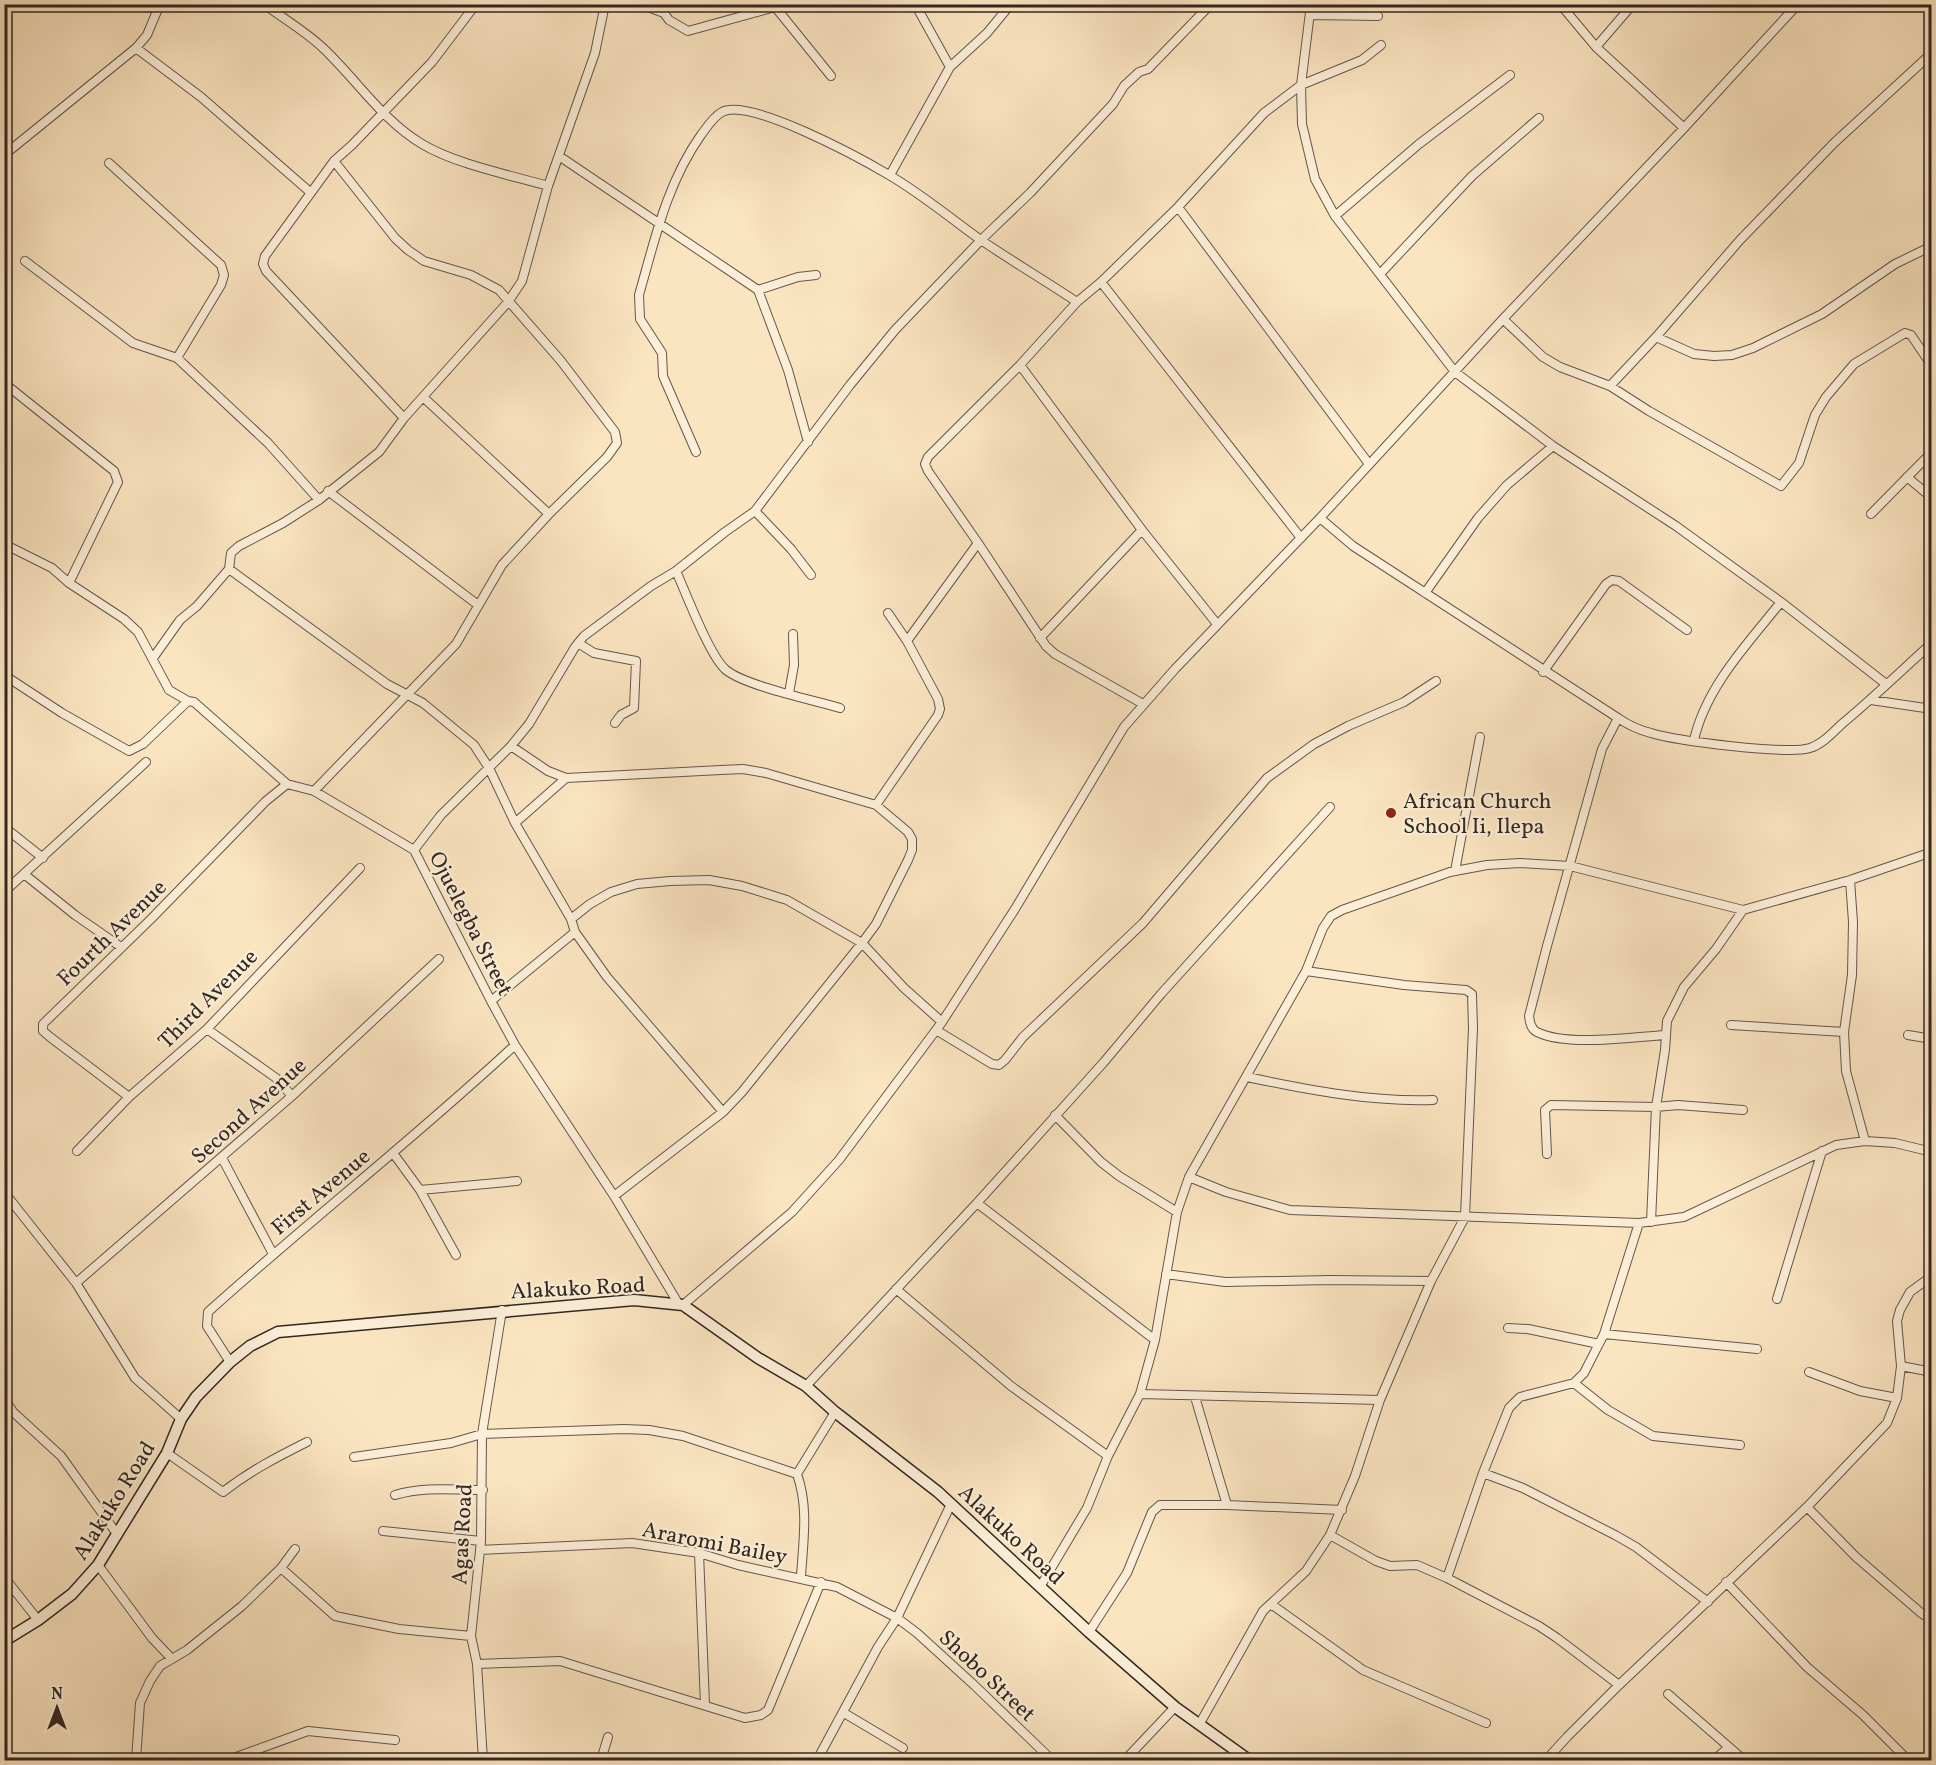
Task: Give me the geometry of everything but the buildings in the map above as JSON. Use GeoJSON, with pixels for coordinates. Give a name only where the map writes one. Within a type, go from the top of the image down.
{"type":"FeatureCollection","features":[{"type":"Feature","properties":{"kind":"main road","name":"Alakuko Road"},"geometry":{"type":"LineString","coordinates":[[4,1641],[39,1620],[72,1594],[98,1565],[167,1453],[181,1419],[196,1397],[230,1362],[250,1346],[278,1332],[502,1310],[634,1300],[680,1304],[759,1358],[806,1386],[835,1412],[908,1467],[1175,1707],[1249,1761]]}},
{"type":"Feature","properties":{"kind":"street"},"geometry":{"type":"LineString","coordinates":[[4,155],[136,48],[147,35],[160,4]]}},
{"type":"Feature","properties":{"kind":"street"},"geometry":{"type":"LineString","coordinates":[[264,4],[299,27],[324,49],[382,113],[420,143],[441,155],[548,186]]}},
{"type":"Feature","properties":{"kind":"street"},"geometry":{"type":"LineString","coordinates":[[404,418],[320,331],[262,264],[265,256],[334,161],[432,63],[476,4]]}},
{"type":"Feature","properties":{"kind":"street"},"geometry":{"type":"LineString","coordinates":[[153,658],[180,620],[197,606],[229,568],[231,553],[319,500],[379,452],[404,418],[508,302],[522,281],[548,186],[595,53],[605,4]]}},
{"type":"Feature","properties":{"kind":"street"},"geometry":{"type":"LineString","coordinates":[[640,4],[664,13],[669,20],[688,31],[786,4]]}},
{"type":"Feature","properties":{"kind":"street"},"geometry":{"type":"LineString","coordinates":[[915,4],[950,68]]}},
{"type":"Feature","properties":{"kind":"street"},"geometry":{"type":"LineString","coordinates":[[890,176],[950,68],[987,33],[1011,4]]}},
{"type":"Feature","properties":{"kind":"street"},"geometry":{"type":"LineString","coordinates":[[1311,4],[1301,85],[1302,124],[1311,169],[1335,216],[1455,372],[1552,446],[1676,526],[1781,602],[1886,684]]}},
{"type":"Feature","properties":{"kind":"street"},"geometry":{"type":"LineString","coordinates":[[1560,4],[1596,47],[1684,128]]}},
{"type":"Feature","properties":{"kind":"street"},"geometry":{"type":"LineString","coordinates":[[1596,47],[1633,4]]}},
{"type":"Feature","properties":{"kind":"street"},"geometry":{"type":"LineString","coordinates":[[680,1304],[802,1202],[839,1160],[942,1022],[1016,909],[1124,727],[1143,704],[1320,518],[1798,4]]}},
{"type":"Feature","properties":{"kind":"street"},"geometry":{"type":"LineString","coordinates":[[414,850],[441,815],[511,746],[529,724],[584,636],[651,586],[676,571],[755,511],[895,330],[981,240],[1030,193],[1113,104],[1124,86],[1139,72],[1148,69],[1206,6]]}},
{"type":"Feature","properties":{"kind":"street"},"geometry":{"type":"LineString","coordinates":[[776,8],[831,76]]}},
{"type":"Feature","properties":{"kind":"street"},"geometry":{"type":"LineString","coordinates":[[1311,15],[1378,16]]}},
{"type":"Feature","properties":{"kind":"street"},"geometry":{"type":"LineString","coordinates":[[1143,704],[1055,654],[1040,638],[925,464],[928,457],[1020,364],[1077,302],[1101,282],[1178,207],[1264,112],[1301,85],[1362,60],[1382,45]]}},
{"type":"Feature","properties":{"kind":"street"},"geometry":{"type":"LineString","coordinates":[[136,48],[201,97],[310,192]]}},
{"type":"Feature","properties":{"kind":"street"},"geometry":{"type":"LineString","coordinates":[[1610,386],[1740,240],[1834,143],[1932,53]]}},
{"type":"Feature","properties":{"kind":"street"},"geometry":{"type":"LineString","coordinates":[[1335,216],[1419,144],[1510,75]]}},
{"type":"Feature","properties":{"kind":"street"},"geometry":{"type":"LineString","coordinates":[[696,452],[663,376],[662,353],[640,319],[639,295],[665,203],[680,167],[709,124],[721,112],[729,109],[779,120],[816,136],[890,176],[981,240],[1077,302]]}},
{"type":"Feature","properties":{"kind":"street"},"geometry":{"type":"LineString","coordinates":[[1380,273],[1472,176],[1539,117]]}},
{"type":"Feature","properties":{"kind":"street"},"geometry":{"type":"LineString","coordinates":[[559,156],[758,290],[788,370],[808,442]]}},
{"type":"Feature","properties":{"kind":"street"},"geometry":{"type":"LineString","coordinates":[[314,791],[456,644],[502,565],[549,513],[607,457],[618,438],[561,361],[499,290],[471,275],[424,261],[408,250],[395,238],[334,161]]}},
{"type":"Feature","properties":{"kind":"street"},"geometry":{"type":"LineString","coordinates":[[109,163],[221,265],[224,275],[221,285],[177,358]]}},
{"type":"Feature","properties":{"kind":"street"},"geometry":{"type":"LineString","coordinates":[[1178,207],[1369,464]]}},
{"type":"Feature","properties":{"kind":"street"},"geometry":{"type":"LineString","coordinates":[[1656,337],[1694,354],[1732,355],[1753,348],[1822,314],[1895,264],[1932,246]]}},
{"type":"Feature","properties":{"kind":"street"},"geometry":{"type":"LineString","coordinates":[[25,261],[133,344],[177,358],[268,443],[319,500]]}},
{"type":"Feature","properties":{"kind":"street"},"geometry":{"type":"LineString","coordinates":[[758,290],[798,277],[816,275]]}},
{"type":"Feature","properties":{"kind":"street"},"geometry":{"type":"LineString","coordinates":[[1101,282],[1301,538]]}},
{"type":"Feature","properties":{"kind":"street"},"geometry":{"type":"LineString","coordinates":[[1503,319],[1544,357],[1560,367],[1610,386],[1658,417],[1781,486],[1799,463],[1815,415],[1826,397],[1854,364],[1905,333],[1911,335],[1932,366]]}},
{"type":"Feature","properties":{"kind":"street"},"geometry":{"type":"LineString","coordinates":[[1020,364],[1142,530],[1217,624]]}},
{"type":"Feature","properties":{"kind":"street"},"geometry":{"type":"LineString","coordinates":[[4,383],[114,471],[118,482],[69,583]]}},
{"type":"Feature","properties":{"kind":"street"},"geometry":{"type":"LineString","coordinates":[[423,397],[549,513]]}},
{"type":"Feature","properties":{"kind":"street"},"geometry":{"type":"LineString","coordinates":[[1425,593],[1484,511],[1507,485],[1552,446]]}},
{"type":"Feature","properties":{"kind":"street"},"geometry":{"type":"LineString","coordinates":[[1871,514],[1932,452]]}},
{"type":"Feature","properties":{"kind":"street"},"geometry":{"type":"LineString","coordinates":[[1908,477],[1932,498]]}},
{"type":"Feature","properties":{"kind":"street"},"geometry":{"type":"LineString","coordinates":[[328,491],[478,605]]}},
{"type":"Feature","properties":{"kind":"street"},"geometry":{"type":"LineString","coordinates":[[755,511],[791,549],[811,575]]}},
{"type":"Feature","properties":{"kind":"street"},"geometry":{"type":"LineString","coordinates":[[1320,518],[1353,546],[1617,718],[1632,727],[1670,738],[1774,749],[1810,748],[1822,741],[1870,700],[1932,643]]}},
{"type":"Feature","properties":{"kind":"street"},"geometry":{"type":"LineString","coordinates":[[1040,638],[1142,530]]}},
{"type":"Feature","properties":{"kind":"street"},"geometry":{"type":"LineString","coordinates":[[907,640],[978,543]]}},
{"type":"Feature","properties":{"kind":"street","name":"Ojuelegba Street"},"geometry":{"type":"LineString","coordinates":[[4,544],[52,568],[69,583],[124,619],[138,632],[169,690],[194,702],[287,784],[314,791],[414,850],[515,1045],[614,1196],[680,1304]]}},
{"type":"Feature","properties":{"kind":"street"},"geometry":{"type":"LineString","coordinates":[[229,568],[387,684],[423,703],[474,745],[489,768],[515,823],[571,919],[575,932],[607,977],[723,1112]]}},
{"type":"Feature","properties":{"kind":"street"},"geometry":{"type":"LineString","coordinates":[[676,571],[715,656],[725,669],[752,682],[840,708]]}},
{"type":"Feature","properties":{"kind":"street"},"geometry":{"type":"LineString","coordinates":[[1544,672],[1606,584],[1612,580],[1619,581],[1687,630]]}},
{"type":"Feature","properties":{"kind":"street"},"geometry":{"type":"LineString","coordinates":[[1694,740],[1697,725],[1726,671],[1781,602]]}},
{"type":"Feature","properties":{"kind":"street"},"geometry":{"type":"LineString","coordinates":[[876,805],[940,709],[938,699],[907,640],[888,613]]}},
{"type":"Feature","properties":{"kind":"street"},"geometry":{"type":"LineString","coordinates":[[789,693],[794,665],[793,634]]}},
{"type":"Feature","properties":{"kind":"street"},"geometry":{"type":"LineString","coordinates":[[578,644],[594,653],[636,661],[634,708],[621,715],[615,723]]}},
{"type":"Feature","properties":{"kind":"street"},"geometry":{"type":"LineString","coordinates":[[4,675],[129,751],[143,744],[188,701]]}},
{"type":"Feature","properties":{"kind":"street"},"geometry":{"type":"LineString","coordinates":[[936,1030],[992,1064],[999,1065],[1023,1037],[1143,923],[1267,778],[1314,744],[1348,726],[1404,702],[1436,681]]}},
{"type":"Feature","properties":{"kind":"street"},"geometry":{"type":"LineString","coordinates":[[1870,700],[1932,709]]}},
{"type":"Feature","properties":{"kind":"street"},"geometry":{"type":"LineString","coordinates":[[1617,718],[1602,749],[1529,1016],[1531,1027],[1537,1032],[1561,1038],[1598,1040],[1665,1035]]}},
{"type":"Feature","properties":{"kind":"street"},"geometry":{"type":"LineString","coordinates":[[1455,871],[1480,736]]}},
{"type":"Feature","properties":{"kind":"street"},"geometry":{"type":"LineString","coordinates":[[511,746],[548,771],[566,778],[743,769],[765,773],[876,805],[908,832],[912,839],[912,850],[876,924],[742,1092],[723,1112],[614,1196]]}},
{"type":"Feature","properties":{"kind":"street"},"geometry":{"type":"LineString","coordinates":[[4,892],[146,762]]}},
{"type":"Feature","properties":{"kind":"street"},"geometry":{"type":"LineString","coordinates":[[515,823],[566,778]]}},
{"type":"Feature","properties":{"kind":"street","name":"Fourth Avenue"},"geometry":{"type":"LineString","coordinates":[[129,1098],[50,1038],[43,1031],[43,1024],[266,801],[287,784]]}},
{"type":"Feature","properties":{"kind":"street"},"geometry":{"type":"LineString","coordinates":[[806,1386],[977,1203],[1330,807]]}},
{"type":"Feature","properties":{"kind":"street"},"geometry":{"type":"LineString","coordinates":[[4,827],[43,858]]}},
{"type":"Feature","properties":{"kind":"street"},"geometry":{"type":"LineString","coordinates":[[1040,1587],[1078,1523],[1108,1456],[1140,1394],[1155,1340],[1178,1212],[1190,1177],[1306,971],[1323,928],[1331,916],[1353,906],[1455,871],[1487,865],[1520,863],[1570,866],[1743,910],[1850,880],[1932,852]]}},
{"type":"Feature","properties":{"kind":"street","name":"Third Avenue"},"geometry":{"type":"LineString","coordinates":[[76,1151],[129,1098],[207,1029],[360,868]]}},
{"type":"Feature","properties":{"kind":"street"},"geometry":{"type":"LineString","coordinates":[[24,874],[75,915],[121,947]]}},
{"type":"Feature","properties":{"kind":"street"},"geometry":{"type":"LineString","coordinates":[[571,919],[590,904],[611,892],[637,884],[709,880],[741,886],[787,900],[862,943],[904,988],[942,1022]]}},
{"type":"Feature","properties":{"kind":"street"},"geometry":{"type":"LineString","coordinates":[[1850,880],[1853,922],[1852,975],[1844,1032],[1846,1071],[1865,1141]]}},
{"type":"Feature","properties":{"kind":"street"},"geometry":{"type":"LineString","coordinates":[[1651,1222],[1656,1107],[1667,1021],[1684,987],[1716,949],[1743,910]]}},
{"type":"Feature","properties":{"kind":"street"},"geometry":{"type":"LineString","coordinates":[[491,1000],[575,932]]}},
{"type":"Feature","properties":{"kind":"street","name":"Second Avenue"},"geometry":{"type":"LineString","coordinates":[[76,1283],[292,1096],[439,959]]}},
{"type":"Feature","properties":{"kind":"street"},"geometry":{"type":"LineString","coordinates":[[1199,1725],[1254,1626],[1271,1604],[1306,1571],[1330,1535],[1342,1510],[1380,1400],[1431,1281],[1465,1217],[1473,1028],[1472,994],[1466,990],[1404,985],[1306,971]]}},
{"type":"Feature","properties":{"kind":"street"},"geometry":{"type":"LineString","coordinates":[[1731,1025],[1844,1032]]}},
{"type":"Feature","properties":{"kind":"street"},"geometry":{"type":"LineString","coordinates":[[207,1029],[276,1078],[292,1096]]}},
{"type":"Feature","properties":{"kind":"street"},"geometry":{"type":"LineString","coordinates":[[1908,1035],[1932,1039]]}},
{"type":"Feature","properties":{"kind":"street","name":"First Avenue"},"geometry":{"type":"LineString","coordinates":[[230,1362],[207,1326],[208,1312],[515,1045]]}},
{"type":"Feature","properties":{"kind":"street"},"geometry":{"type":"LineString","coordinates":[[1247,1077],[1356,1097],[1434,1100]]}},
{"type":"Feature","properties":{"kind":"street"},"geometry":{"type":"LineString","coordinates":[[1547,1154],[1545,1110],[1551,1105],[1656,1107],[1678,1105],[1743,1110]]}},
{"type":"Feature","properties":{"kind":"street"},"geometry":{"type":"LineString","coordinates":[[1055,1115],[1115,1174],[1178,1212]]}},
{"type":"Feature","properties":{"kind":"street"},"geometry":{"type":"LineString","coordinates":[[1190,1177],[1226,1192],[1290,1210],[1639,1223],[1684,1217],[1836,1145],[1865,1141],[1895,1143],[1932,1152]]}},
{"type":"Feature","properties":{"kind":"street"},"geometry":{"type":"LineString","coordinates":[[1777,1299],[1822,1151]]}},
{"type":"Feature","properties":{"kind":"street"},"geometry":{"type":"LineString","coordinates":[[393,1153],[420,1190],[456,1255]]}},
{"type":"Feature","properties":{"kind":"street"},"geometry":{"type":"LineString","coordinates":[[222,1158],[273,1254]]}},
{"type":"Feature","properties":{"kind":"street"},"geometry":{"type":"LineString","coordinates":[[420,1190],[517,1181]]}},
{"type":"Feature","properties":{"kind":"street"},"geometry":{"type":"LineString","coordinates":[[6,1196],[76,1283],[135,1378],[181,1419]]}},
{"type":"Feature","properties":{"kind":"street"},"geometry":{"type":"LineString","coordinates":[[977,1203],[1155,1340]]}},
{"type":"Feature","properties":{"kind":"street"},"geometry":{"type":"LineString","coordinates":[[1447,1578],[1503,1420],[1520,1397],[1574,1383],[1590,1363],[1604,1334],[1639,1223]]}},
{"type":"Feature","properties":{"kind":"street"},"geometry":{"type":"LineString","coordinates":[[1166,1274],[1225,1282],[1431,1281]]}},
{"type":"Feature","properties":{"kind":"street"},"geometry":{"type":"LineString","coordinates":[[1546,1761],[1619,1685],[1807,1507],[1887,1423],[1897,1398],[1901,1366],[1897,1321],[1900,1310],[1910,1292],[1932,1276]]}},
{"type":"Feature","properties":{"kind":"street"},"geometry":{"type":"LineString","coordinates":[[896,1290],[1011,1386],[1108,1456]]}},
{"type":"Feature","properties":{"kind":"street","name":"Agas Road"},"geometry":{"type":"LineString","coordinates":[[483,1761],[477,1664],[471,1636],[481,1546],[482,1434],[502,1310]]}},
{"type":"Feature","properties":{"kind":"street"},"geometry":{"type":"LineString","coordinates":[[1508,1328],[1528,1329],[1599,1344]]}},
{"type":"Feature","properties":{"kind":"street"},"geometry":{"type":"LineString","coordinates":[[1604,1334],[1757,1349]]}},
{"type":"Feature","properties":{"kind":"street"},"geometry":{"type":"LineString","coordinates":[[1901,1366],[1932,1372]]}},
{"type":"Feature","properties":{"kind":"street"},"geometry":{"type":"LineString","coordinates":[[1809,1372],[1860,1391],[1897,1398]]}},
{"type":"Feature","properties":{"kind":"street"},"geometry":{"type":"LineString","coordinates":[[1574,1383],[1608,1410],[1653,1436],[1740,1445]]}},
{"type":"Feature","properties":{"kind":"street"},"geometry":{"type":"LineString","coordinates":[[1140,1394],[1380,1400]]}},
{"type":"Feature","properties":{"kind":"street"},"geometry":{"type":"LineString","coordinates":[[1195,1397],[1227,1505]]}},
{"type":"Feature","properties":{"kind":"street"},"geometry":{"type":"LineString","coordinates":[[4,1398],[13,1412],[61,1456],[117,1534]]}},
{"type":"Feature","properties":{"kind":"street"},"geometry":{"type":"LineString","coordinates":[[797,1474],[835,1412]]}},
{"type":"Feature","properties":{"kind":"street"},"geometry":{"type":"LineString","coordinates":[[354,1458],[451,1443],[482,1434],[624,1429],[649,1430],[683,1436],[797,1474]]}},
{"type":"Feature","properties":{"kind":"street"},"geometry":{"type":"LineString","coordinates":[[167,1453],[224,1492],[260,1466],[307,1442]]}},
{"type":"Feature","properties":{"kind":"street"},"geometry":{"type":"LineString","coordinates":[[1483,1473],[1523,1488],[1636,1547],[1708,1602]]}},
{"type":"Feature","properties":{"kind":"street"},"geometry":{"type":"LineString","coordinates":[[797,1474],[803,1491],[805,1510],[801,1577]]}},
{"type":"Feature","properties":{"kind":"street"},"geometry":{"type":"LineString","coordinates":[[395,1495],[428,1488],[443,1491],[483,1490]]}},
{"type":"Feature","properties":{"kind":"street"},"geometry":{"type":"LineString","coordinates":[[817,1761],[878,1647],[897,1618],[951,1504]]}},
{"type":"Feature","properties":{"kind":"street"},"geometry":{"type":"LineString","coordinates":[[1089,1632],[1126,1573],[1152,1512],[1163,1504],[1342,1510]]}},
{"type":"Feature","properties":{"kind":"street"},"geometry":{"type":"LineString","coordinates":[[1807,1507],[1861,1561],[1924,1615],[1932,1616]]}},
{"type":"Feature","properties":{"kind":"street","name":"Araromi Bailey"},"geometry":{"type":"LineString","coordinates":[[383,1531],[481,1546],[615,1542],[699,1552],[738,1565],[821,1582],[853,1594],[897,1618]]}},
{"type":"Feature","properties":{"kind":"street"},"geometry":{"type":"LineString","coordinates":[[1330,1535],[1376,1561],[1390,1566],[1417,1566],[1447,1578],[1548,1632],[1619,1685]]}},
{"type":"Feature","properties":{"kind":"street"},"geometry":{"type":"LineString","coordinates":[[136,1761],[140,1703],[160,1666],[187,1650],[242,1606],[281,1568],[295,1550]]}},
{"type":"Feature","properties":{"kind":"street"},"geometry":{"type":"LineString","coordinates":[[699,1552],[705,1706]]}},
{"type":"Feature","properties":{"kind":"street"},"geometry":{"type":"LineString","coordinates":[[98,1565],[152,1638],[171,1658]]}},
{"type":"Feature","properties":{"kind":"street"},"geometry":{"type":"LineString","coordinates":[[281,1568],[334,1616],[399,1629],[471,1636]]}},
{"type":"Feature","properties":{"kind":"street"},"geometry":{"type":"LineString","coordinates":[[4,1577],[39,1620]]}},
{"type":"Feature","properties":{"kind":"street"},"geometry":{"type":"LineString","coordinates":[[477,1664],[560,1660],[745,1718],[760,1715],[768,1710],[821,1582]]}},
{"type":"Feature","properties":{"kind":"street"},"geometry":{"type":"LineString","coordinates":[[1726,1582],[1807,1667],[1863,1715],[1908,1761]]}},
{"type":"Feature","properties":{"kind":"street"},"geometry":{"type":"LineString","coordinates":[[1271,1604],[1363,1670],[1486,1723]]}},
{"type":"Feature","properties":{"kind":"street","name":"Shobo Street"},"geometry":{"type":"LineString","coordinates":[[897,1618],[974,1685],[1052,1761]]}},
{"type":"Feature","properties":{"kind":"street"},"geometry":{"type":"LineString","coordinates":[[1668,1694],[1744,1761]]}},
{"type":"Feature","properties":{"kind":"street"},"geometry":{"type":"LineString","coordinates":[[1125,1761],[1175,1707]]}},
{"type":"Feature","properties":{"kind":"street"},"geometry":{"type":"LineString","coordinates":[[844,1713],[903,1748]]}},
{"type":"Feature","properties":{"kind":"street"},"geometry":{"type":"LineString","coordinates":[[228,1761],[308,1731],[395,1740]]}},
{"type":"Feature","properties":{"kind":"street"},"geometry":{"type":"LineString","coordinates":[[602,1761],[608,1737]]}},
{"type":"Feature","properties":{"kind":"street"},"geometry":{"type":"LineString","coordinates":[[1714,1761],[1729,1747]]}},
{"type":"Feature","properties":{"kind":"place","name":"African Church School Ii, Ilepa"},"geometry":{"type":"Point","coordinates":[1391,813]}}]}
